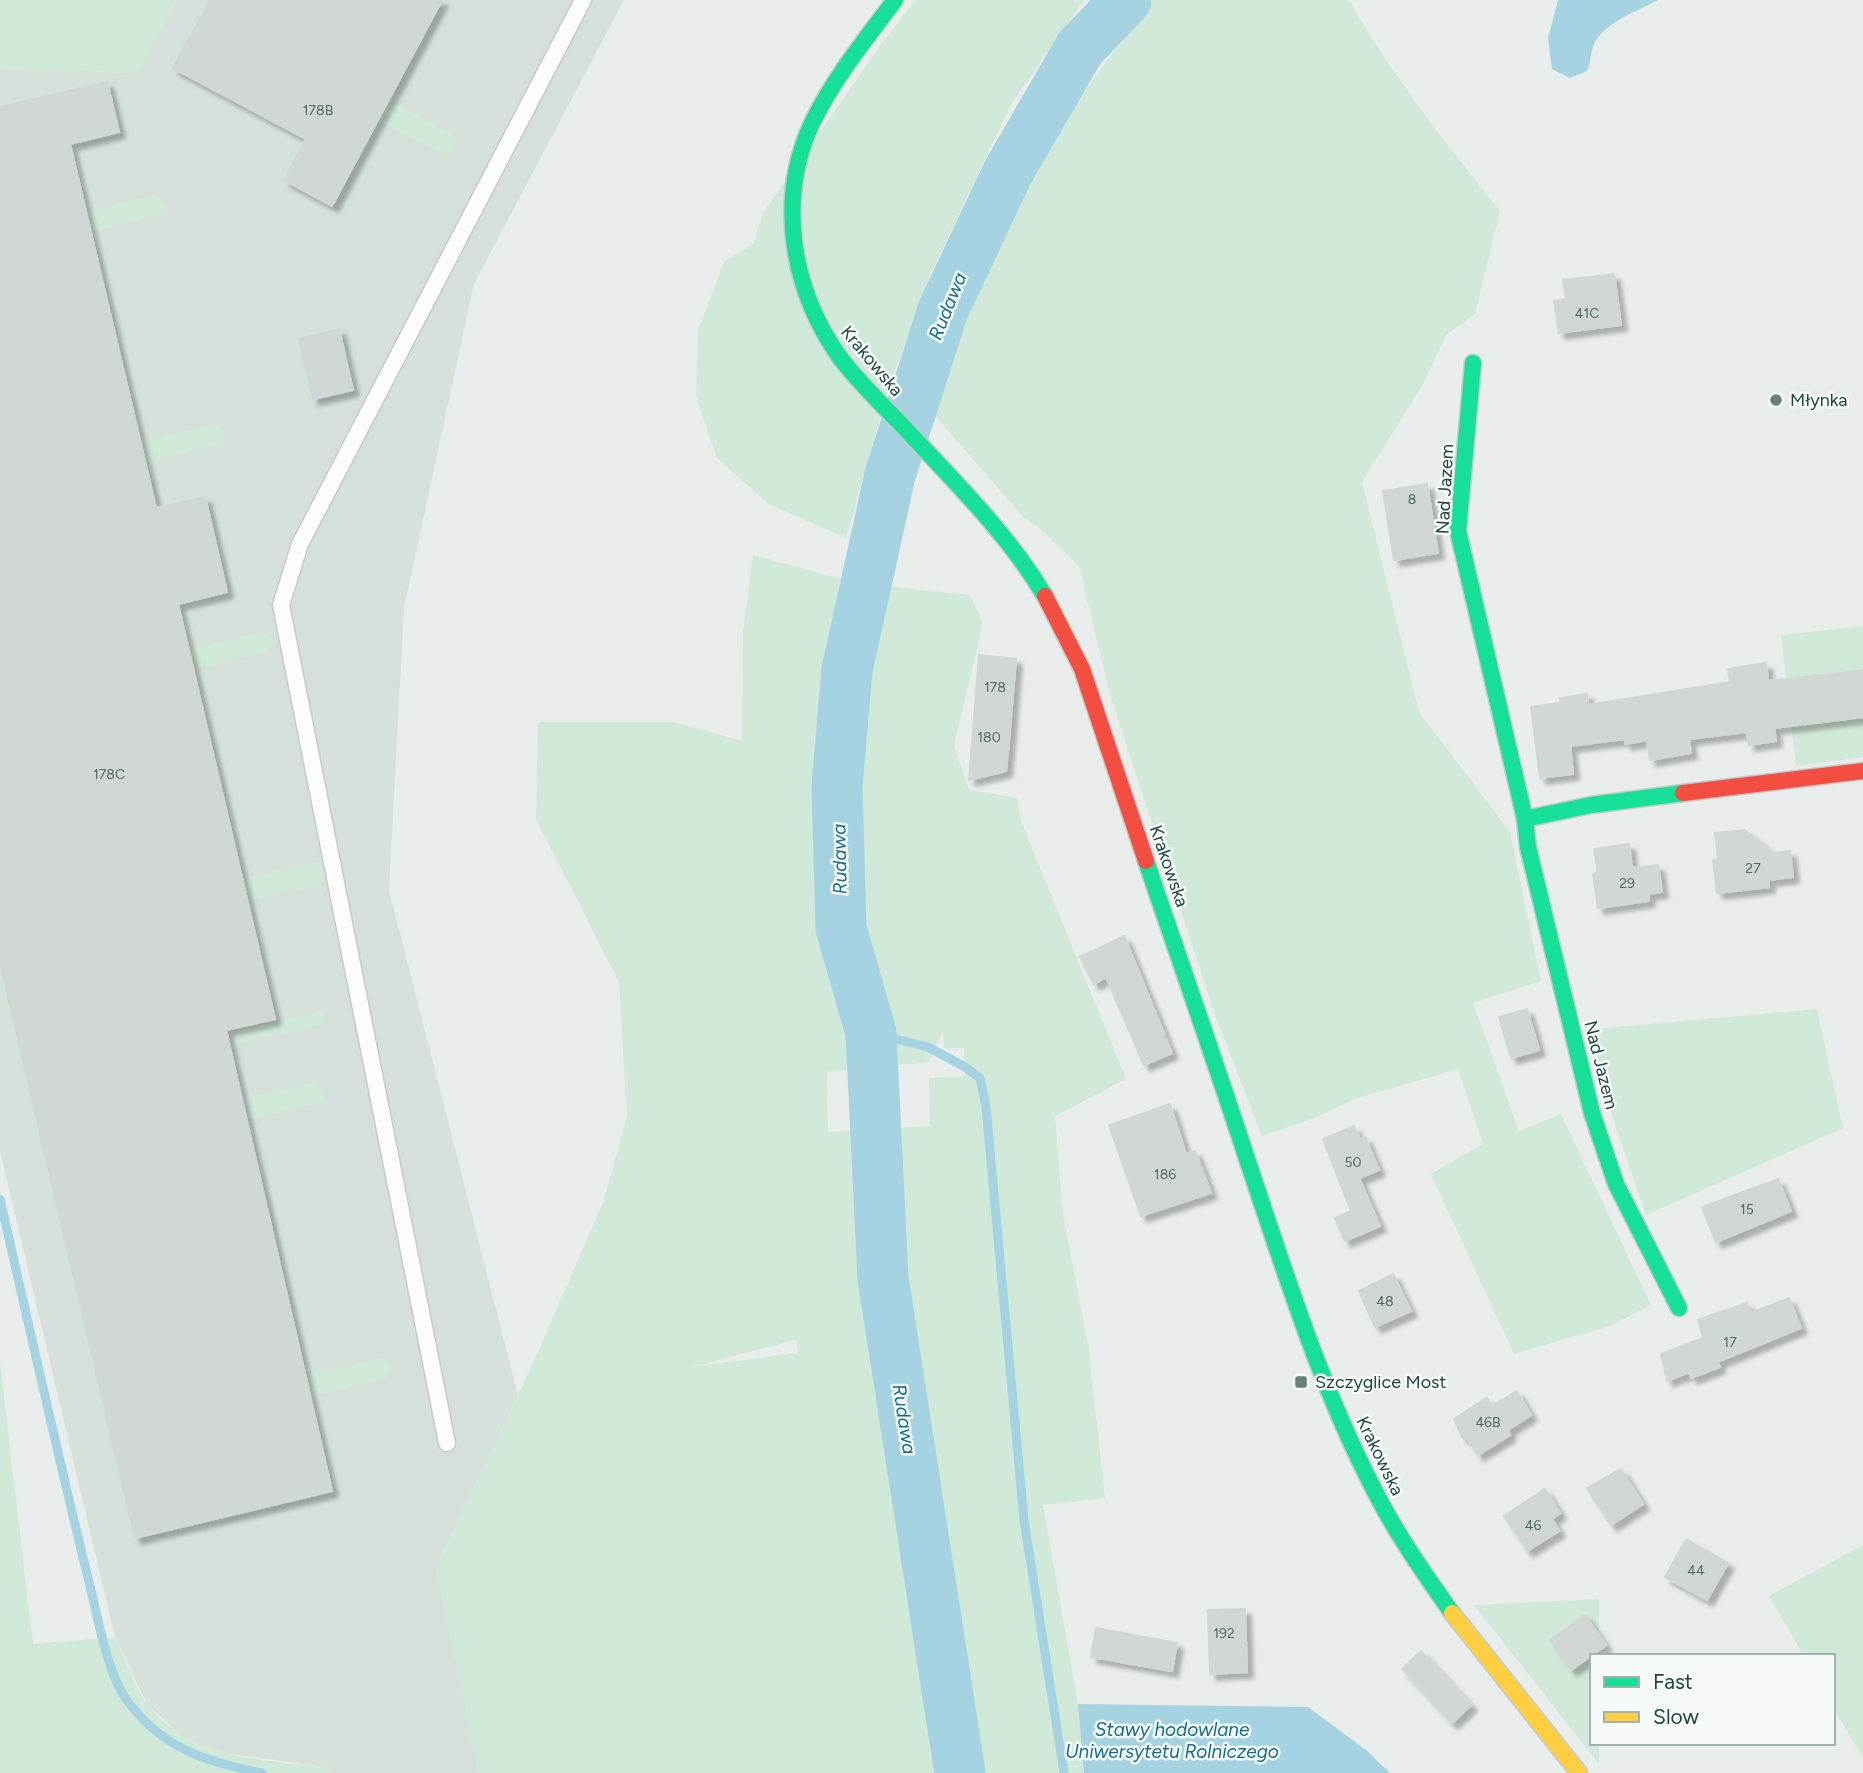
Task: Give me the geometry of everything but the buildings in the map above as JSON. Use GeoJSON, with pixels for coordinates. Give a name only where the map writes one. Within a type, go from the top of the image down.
{"type":"FeatureCollection","features":[{"type":"Feature","properties":{"kind":"street","name":"Krakowska"},"geometry":{"type":"LineString","coordinates":[[895,0],[823,102],[806,138],[794,178],[790,224],[797,269],[814,315],[842,360],[1002,536],[1040,589],[1058,620],[1082,669],[1295,1300],[1353,1448],[1387,1515],[1441,1598],[1579,1773]]}},
{"type":"Feature","properties":{"kind":"street","name":"Nad Jazem"},"geometry":{"type":"LineString","coordinates":[[1473,363],[1458,531],[1525,819],[1531,861],[1592,1113],[1616,1184],[1679,1308]]}},
{"type":"Feature","properties":{"kind":"street"},"geometry":{"type":"LineString","coordinates":[[1525,819],[1591,805],[1863,771]]}},
{"type":"Feature","properties":{"kind":"lane"},"geometry":{"type":"LineString","coordinates":[[447,1443],[281,605],[300,544],[583,0]]}},
{"type":"Feature","properties":{"kind":"shaded area"},"geometry":{"type":"Polygon","coordinates":[[[177,0],[624,0],[474,284],[404,608],[389,890],[518,1395],[436,1567],[479,1773],[334,1773],[331,1768],[218,1752],[181,1736],[147,1704],[115,1637],[0,1151],[0,68],[138,73],[177,0]]]}},
{"type":"Feature","properties":{"kind":"green space"},"geometry":{"type":"Polygon","coordinates":[[[0,0],[177,0],[139,73],[0,68],[0,0]]]}},
{"type":"Feature","properties":{"kind":"green space"},"geometry":{"type":"Polygon","coordinates":[[[915,0],[1084,0],[1012,103],[930,275],[889,387],[846,538],[769,504],[717,458],[696,396],[698,330],[724,262],[754,243],[763,213],[915,0]]]}},
{"type":"Feature","properties":{"kind":"green space"},"geometry":{"type":"Polygon","coordinates":[[[1153,0],[1349,0],[1401,82],[1500,211],[1475,314],[1446,335],[1423,384],[1362,482],[1419,712],[1510,832],[1541,981],[1473,1003],[1519,1131],[1561,1114],[1651,1305],[1610,1326],[1514,1354],[1431,1174],[1483,1144],[1458,1069],[1355,1099],[1312,1119],[1262,1136],[1215,1015],[1110,695],[1079,566],[1038,527],[1024,518],[925,404],[975,277],[1036,156],[1153,0]]]}},
{"type":"Feature","properties":{"kind":"green space"},"geometry":{"type":"Polygon","coordinates":[[[389,100],[453,134],[457,141],[455,149],[445,155],[378,120],[389,100]]]}},
{"type":"Feature","properties":{"kind":"green space"},"geometry":{"type":"Polygon","coordinates":[[[155,195],[165,204],[166,209],[161,215],[91,232],[86,211],[155,195]]]}},
{"type":"Feature","properties":{"kind":"green space"},"geometry":{"type":"Polygon","coordinates":[[[214,424],[224,432],[219,445],[145,463],[140,442],[214,424]]]}},
{"type":"Feature","properties":{"kind":"green space"},"geometry":{"type":"Polygon","coordinates":[[[753,555],[841,579],[970,595],[983,623],[954,746],[969,790],[1017,798],[1021,821],[1126,1079],[1055,1116],[1063,1215],[1089,1349],[1105,1498],[1043,1505],[1078,1704],[1084,1773],[479,1773],[436,1567],[535,1359],[604,1200],[627,1116],[619,982],[536,819],[538,722],[674,722],[742,741],[743,631],[753,555]],[[943,1030],[929,1062],[827,1072],[828,1132],[930,1126],[929,1078],[965,1076],[964,1048],[944,1048],[943,1030]],[[796,1340],[691,1367],[798,1353],[796,1340]]]}},
{"type":"Feature","properties":{"kind":"green space"},"geometry":{"type":"Polygon","coordinates":[[[1863,626],[1863,757],[1796,766],[1781,635],[1863,626]]]}},
{"type":"Feature","properties":{"kind":"green space"},"geometry":{"type":"Polygon","coordinates":[[[263,632],[272,640],[272,648],[267,652],[194,669],[189,649],[263,632]]]}},
{"type":"Feature","properties":{"kind":"green space"},"geometry":{"type":"Polygon","coordinates":[[[314,862],[320,863],[327,872],[320,884],[248,901],[243,879],[314,862]]]}},
{"type":"Feature","properties":{"kind":"green space"},"geometry":{"type":"Polygon","coordinates":[[[1817,1009],[1843,1128],[1646,1215],[1583,1030],[1817,1009]]]}},
{"type":"Feature","properties":{"kind":"green space"},"geometry":{"type":"Polygon","coordinates":[[[323,1010],[326,1023],[236,1044],[233,1032],[323,1010]]]}},
{"type":"Feature","properties":{"kind":"green space"},"geometry":{"type":"Polygon","coordinates":[[[316,1082],[326,1091],[320,1103],[247,1120],[242,1098],[316,1082]]]}},
{"type":"Feature","properties":{"kind":"green space"},"geometry":{"type":"Polygon","coordinates":[[[382,1358],[391,1367],[387,1379],[311,1397],[306,1375],[382,1358]]]}},
{"type":"Feature","properties":{"kind":"green space"},"geometry":{"type":"Polygon","coordinates":[[[0,1362],[33,1644],[115,1637],[148,1705],[166,1723],[186,1737],[232,1754],[331,1768],[334,1773],[0,1773],[0,1362]]]}},
{"type":"Feature","properties":{"kind":"green space"},"geometry":{"type":"Polygon","coordinates":[[[1863,1545],[1863,1758],[1835,1710],[1835,1654],[1803,1654],[1769,1596],[1863,1545]]]}},
{"type":"Feature","properties":{"kind":"green space"},"geometry":{"type":"Polygon","coordinates":[[[1599,1599],[1599,1654],[1590,1654],[1590,1745],[1599,1745],[1599,1764],[1474,1605],[1599,1599]]]}},
{"type":"Feature","properties":{"kind":"water"},"geometry":{"type":"Polygon","coordinates":[[[1558,0],[1658,0],[1619,20],[1602,33],[1595,41],[1587,71],[1570,78],[1552,69],[1548,38],[1558,0]]]}},
{"type":"Feature","properties":{"kind":"water","name":"Stawy hodowlane Uniwersytetu Rolniczego"},"geometry":{"type":"Polygon","coordinates":[[[1078,1704],[1308,1707],[1366,1750],[1390,1773],[1084,1773],[1078,1704]]]}},
{"type":"Feature","properties":{"kind":"waterway","name":"Rudawa"},"geometry":{"type":"LineString","coordinates":[[960,1773],[883,1278],[871,1033],[841,928],[837,786],[847,670],[890,475],[943,310],[1008,172],[1080,48],[1126,0]]}},
{"type":"Feature","properties":{"kind":"waterway"},"geometry":{"type":"LineString","coordinates":[[871,1033],[928,1047],[980,1078],[986,1107],[1024,1520],[1064,1773]]}},
{"type":"Feature","properties":{"kind":"waterway"},"geometry":{"type":"LineString","coordinates":[[0,1199],[99,1624],[119,1687],[140,1716],[170,1741],[204,1758],[262,1773]]}},
{"type":"Feature","properties":{"kind":"traffic: fast"},"geometry":{"type":"LineString","coordinates":[[895,0],[830,90],[812,123],[801,153],[794,183],[792,214],[801,275],[824,333],[841,359],[976,505],[1013,549],[1045,596]]}},
{"type":"Feature","properties":{"kind":"traffic: fast"},"geometry":{"type":"LineString","coordinates":[[1473,363],[1458,531],[1525,819]]}},
{"type":"Feature","properties":{"kind":"traffic: fast"},"geometry":{"type":"LineString","coordinates":[[1679,1308],[1616,1184],[1592,1113],[1528,847],[1525,819],[1591,805],[1683,793]]}},
{"type":"Feature","properties":{"kind":"traffic: fast"},"geometry":{"type":"LineString","coordinates":[[1146,861],[1293,1296],[1326,1384],[1344,1428],[1386,1512],[1452,1613]]}},
{"type":"Feature","properties":{"kind":"traffic: slow"},"geometry":{"type":"LineString","coordinates":[[1452,1613],[1579,1773]]}},
{"type":"Feature","properties":{"kind":"traffic: jam"},"geometry":{"type":"LineString","coordinates":[[1045,596],[1082,669],[1146,861]]}},
{"type":"Feature","properties":{"kind":"traffic: jam"},"geometry":{"type":"LineString","coordinates":[[1683,793],[1863,771]]}},
{"type":"Feature","properties":{"kind":"place","name":"Młynka"},"geometry":{"type":"Point","coordinates":[1776,400]}},
{"type":"Feature","properties":{"kind":"place","name":"Szczyglice Most"},"geometry":{"type":"Point","coordinates":[1301,1382]}}]}
